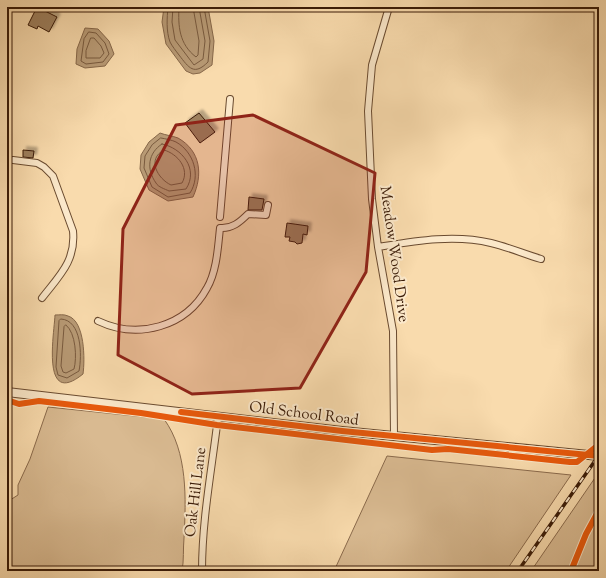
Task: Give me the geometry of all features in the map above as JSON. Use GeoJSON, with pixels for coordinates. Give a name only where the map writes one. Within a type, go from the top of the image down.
{"type":"FeatureCollection","features":[{"type":"Feature","properties":{"kind":"street","name":"Meadow Wood Drive"},"geometry":{"type":"LineString","coordinates":[[389,7],[372,65],[368,111],[372,199],[378,246],[393,331],[394,436]]}},
{"type":"Feature","properties":{"kind":"street"},"geometry":{"type":"LineString","coordinates":[[220,217],[230,99]]}},
{"type":"Feature","properties":{"kind":"street"},"geometry":{"type":"LineString","coordinates":[[13,160],[37,163],[44,167],[53,176],[73,231],[74,240],[68,265],[42,298]]}},
{"type":"Feature","properties":{"kind":"street"},"geometry":{"type":"LineString","coordinates":[[98,321],[118,328],[141,330],[159,328],[187,312],[197,303],[208,287],[213,274],[220,228],[226,228],[239,224],[248,214],[266,215],[268,205]]}},
{"type":"Feature","properties":{"kind":"street"},"geometry":{"type":"LineString","coordinates":[[378,246],[424,239],[472,240],[490,242],[541,259]]}},
{"type":"Feature","properties":{"kind":"street","name":"Old School Road"},"geometry":{"type":"LineString","coordinates":[[7,392],[394,436],[599,456]]}},
{"type":"Feature","properties":{"kind":"street","name":"Oak Hill Lane"},"geometry":{"type":"LineString","coordinates":[[202,571],[203,521],[209,492],[218,416]]}},
{"type":"Feature","properties":{"kind":"highlighted area"},"geometry":{"type":"Polygon","coordinates":[[[253,115],[375,173],[366,272],[300,388],[192,394],[118,355],[123,229],[176,125],[253,115]]]}},
{"type":"Feature","properties":{"kind":"shaded area"},"geometry":{"type":"Polygon","coordinates":[[[48,407],[164,419],[178,446],[184,476],[185,508],[182,571],[7,571],[7,502],[18,495],[18,485],[30,459],[48,407]]]}},
{"type":"Feature","properties":{"kind":"shaded area"},"geometry":{"type":"Polygon","coordinates":[[[387,456],[571,475],[506,571],[334,571],[387,456]]]}},
{"type":"Feature","properties":{"kind":"shaded area"},"geometry":{"type":"Polygon","coordinates":[[[599,472],[599,571],[531,571],[599,472]]]}},
{"type":"Feature","properties":{"kind":"water"},"geometry":{"type":"Polygon","coordinates":[[[164,7],[208,7],[214,41],[212,65],[200,73],[193,74],[186,71],[166,44],[162,22],[164,7]]]}},
{"type":"Feature","properties":{"kind":"water"},"geometry":{"type":"Polygon","coordinates":[[[85,28],[98,29],[109,41],[114,54],[105,66],[85,68],[76,64],[77,49],[85,28]]]}},
{"type":"Feature","properties":{"kind":"water"},"geometry":{"type":"Polygon","coordinates":[[[160,133],[178,138],[186,143],[195,157],[199,172],[193,197],[168,201],[149,190],[140,169],[141,155],[149,142],[160,133]]]}},
{"type":"Feature","properties":{"kind":"water"},"geometry":{"type":"Polygon","coordinates":[[[55,315],[65,315],[74,319],[81,333],[84,351],[83,374],[70,382],[61,382],[55,376],[52,351],[55,315]]]}},
{"type":"Feature","properties":{"kind":"building"},"geometry":{"type":"Polygon","coordinates":[[[37,7],[57,17],[49,32],[38,26],[37,29],[28,25],[37,7]]]}},
{"type":"Feature","properties":{"kind":"building"},"geometry":{"type":"Polygon","coordinates":[[[199,113],[215,132],[200,143],[185,123],[199,113]]]}},
{"type":"Feature","properties":{"kind":"building"},"geometry":{"type":"Polygon","coordinates":[[[23,150],[34,151],[33,158],[23,157],[23,150]]]}},
{"type":"Feature","properties":{"kind":"building"},"geometry":{"type":"Polygon","coordinates":[[[249,197],[264,199],[262,210],[248,210],[249,197]]]}},
{"type":"Feature","properties":{"kind":"building"},"geometry":{"type":"Polygon","coordinates":[[[287,223],[308,226],[307,235],[303,234],[302,243],[297,244],[289,241],[290,237],[285,237],[287,223]]]}},
{"type":"Feature","properties":{"kind":"railway"},"geometry":{"type":"LineString","coordinates":[[518,571],[599,455]]}},
{"type":"Feature","properties":{"kind":"cycle path"},"geometry":{"type":"LineString","coordinates":[[7,400],[19,404],[39,401],[141,413],[217,425],[432,450],[448,449],[570,462],[577,462],[597,446]]}},
{"type":"Feature","properties":{"kind":"cycle path"},"geometry":{"type":"LineString","coordinates":[[181,412],[342,431],[599,456]]}},
{"type":"Feature","properties":{"kind":"cycle path"},"geometry":{"type":"LineString","coordinates":[[571,571],[586,534],[599,510]]}}]}
